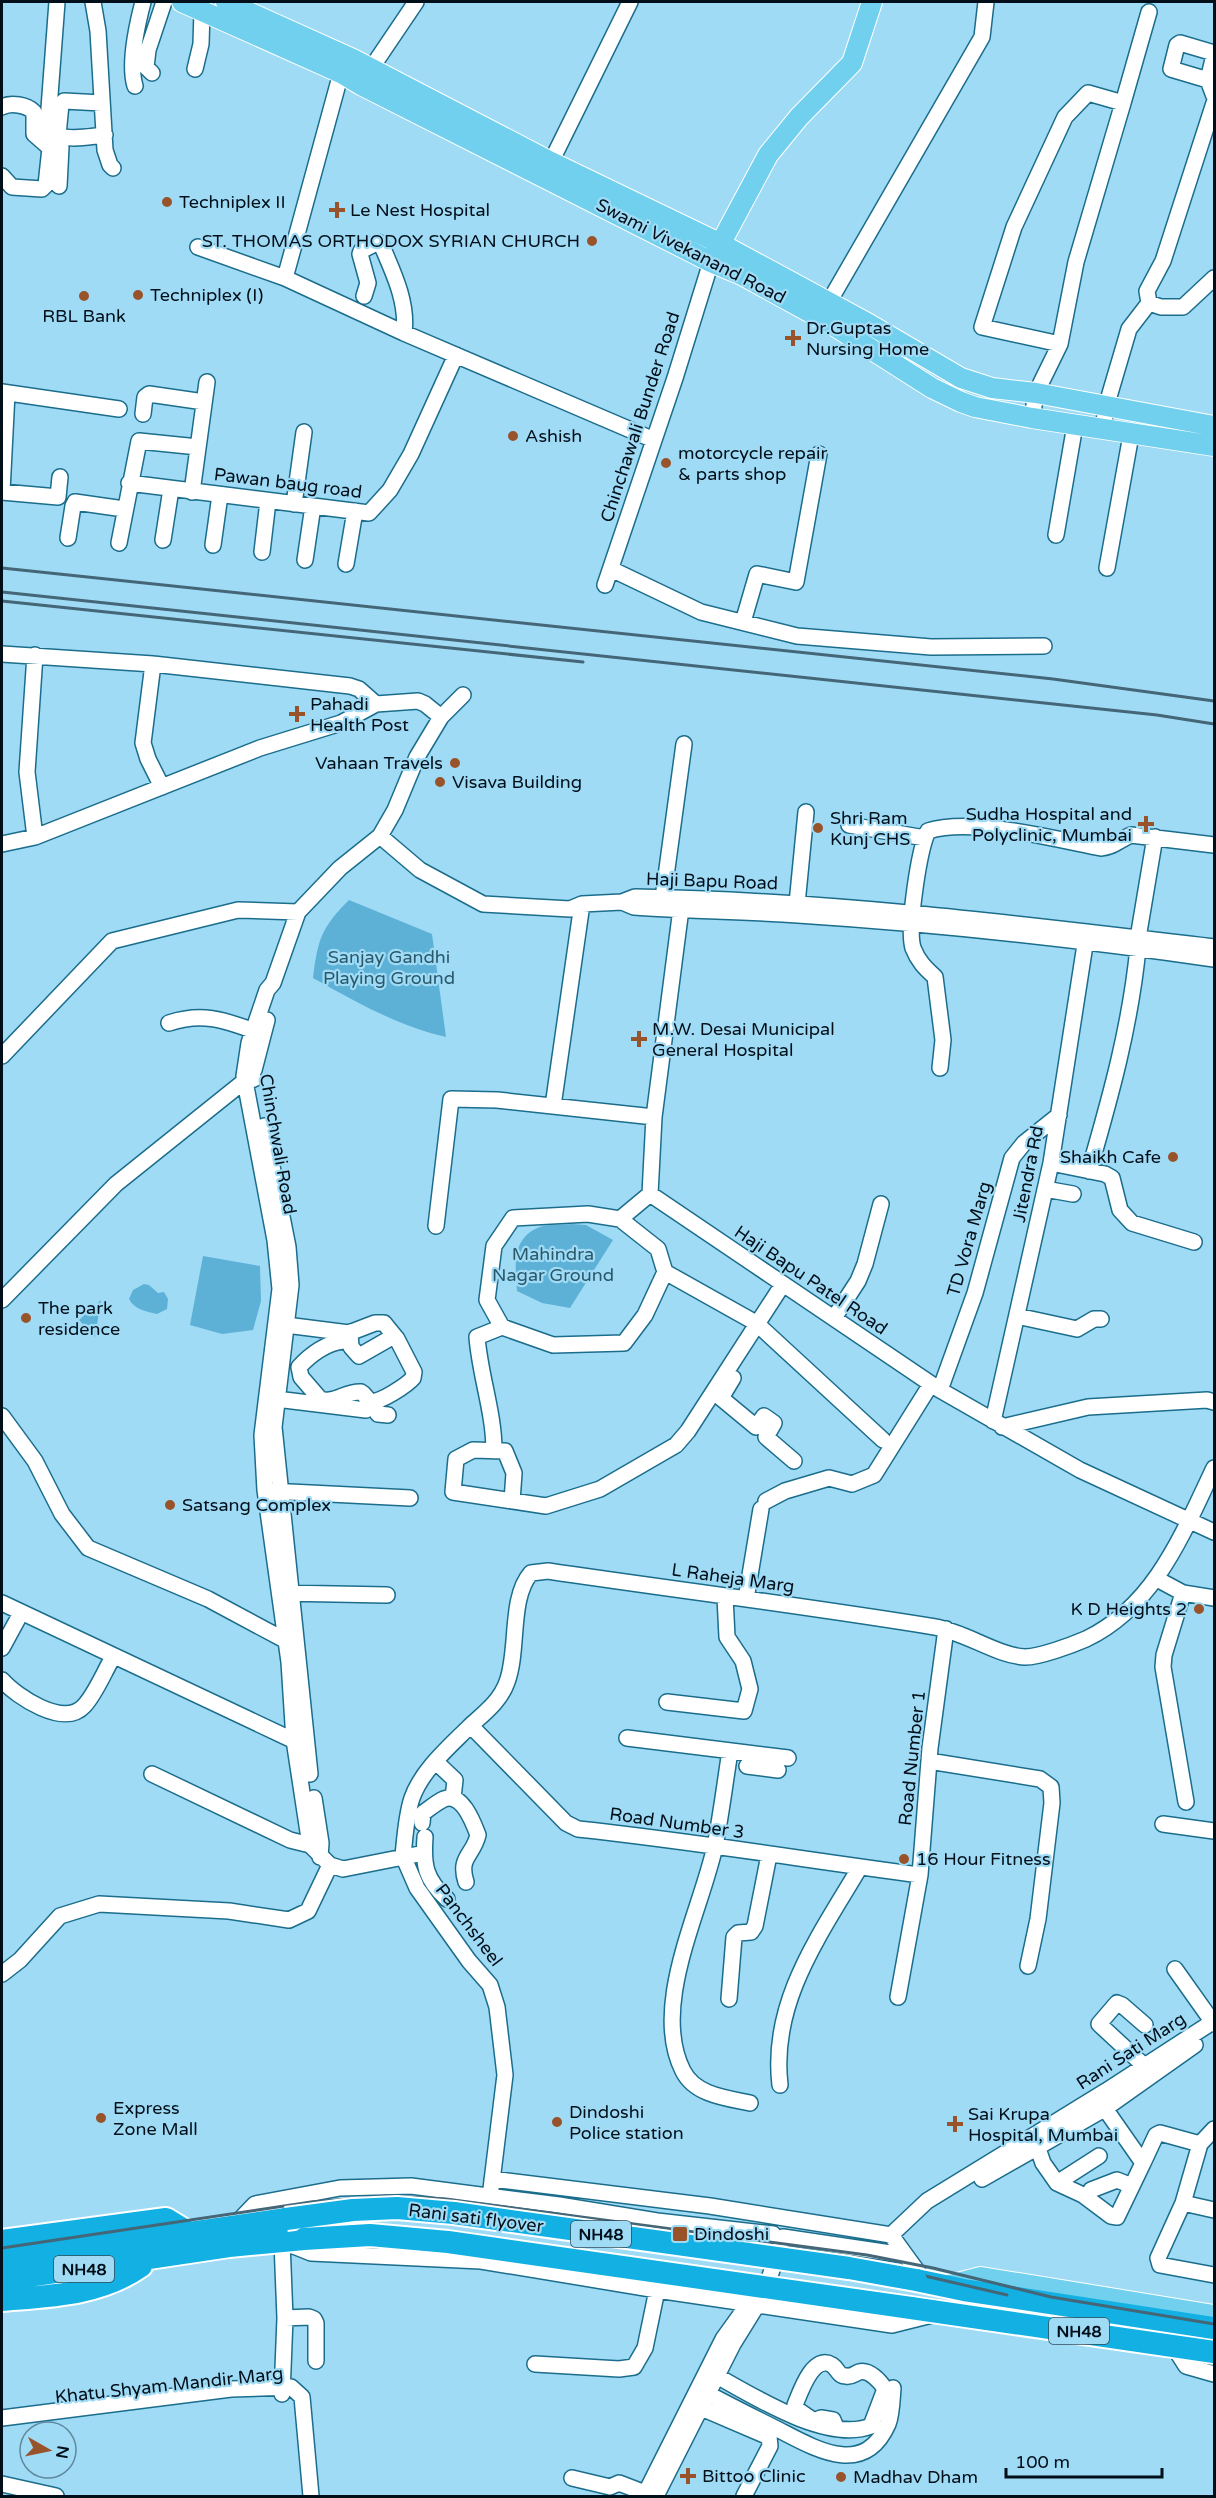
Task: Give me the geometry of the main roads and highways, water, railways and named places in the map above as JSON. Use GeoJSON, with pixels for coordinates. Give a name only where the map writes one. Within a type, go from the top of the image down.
{"type":"FeatureCollection","features":[{"type":"Feature","properties":{"kind":"highway","name":"Rani sati flyover"},"geometry":{"type":"LineString","coordinates":[[231,2237],[286,2219],[353,2210],[397,2208],[454,2213],[849,2268],[930,2283]]}},
{"type":"Feature","properties":{"kind":"highway","name":"NH48"},"geometry":{"type":"LineString","coordinates":[[6,2264],[189,2233],[231,2237]]}},
{"type":"Feature","properties":{"kind":"highway","name":"Rani sati flyover"},"geometry":{"type":"LineString","coordinates":[[231,2237],[287,2242],[370,2235],[448,2242],[1172,2344],[1215,2352]]}},
{"type":"Feature","properties":{"kind":"highway","name":"NH48"},"geometry":{"type":"LineString","coordinates":[[6,2264],[154,2257],[231,2237]]}},
{"type":"Feature","properties":{"kind":"highway"},"geometry":{"type":"LineString","coordinates":[[2,2300],[66,2295],[96,2288],[137,2269],[154,2257]]}},
{"type":"Feature","properties":{"kind":"highway","name":"NH48"},"geometry":{"type":"LineString","coordinates":[[930,2283],[1215,2328]]}},
{"type":"Feature","properties":{"kind":"main road","name":"Swami Vivekanand Road"},"geometry":{"type":"LineString","coordinates":[[182,2],[341,73],[365,77],[551,162],[721,244],[830,302],[961,378],[992,388],[1036,393],[1215,426]]}},
{"type":"Feature","properties":{"kind":"main road","name":"Swami Vivekanand Road"},"geometry":{"type":"LineString","coordinates":[[226,2],[353,59],[365,77],[711,262],[742,275],[833,325],[932,388],[961,402],[1032,418],[1215,447]]}},
{"type":"Feature","properties":{"kind":"main road"},"geometry":{"type":"LineString","coordinates":[[711,262],[768,155],[799,117],[852,63],[872,2]]}},
{"type":"Feature","properties":{"kind":"main road"},"geometry":{"type":"LineString","coordinates":[[930,2283],[981,2277],[1215,2315]]}},
{"type":"Feature","properties":{"kind":"railway"},"geometry":{"type":"LineString","coordinates":[[2,568],[1053,679],[1214,701]]}},
{"type":"Feature","properties":{"kind":"railway"},"geometry":{"type":"LineString","coordinates":[[2,592],[1157,715],[1214,724]]}},
{"type":"Feature","properties":{"kind":"railway"},"geometry":{"type":"LineString","coordinates":[[2,601],[583,662]]}},
{"type":"Feature","properties":{"kind":"railway"},"geometry":{"type":"LineString","coordinates":[[2,2248],[311,2202],[388,2196],[446,2199],[867,2255],[933,2268],[1051,2297],[1214,2324]]}},
{"type":"Feature","properties":{"kind":"railway"},"geometry":{"type":"LineString","coordinates":[[882,2266],[1007,2295]]}},
{"type":"Feature","properties":{"kind":"place","name":"Techniplex II"},"geometry":{"type":"Point","coordinates":[167,202]}},
{"type":"Feature","properties":{"kind":"place","name":"Le Nest Hospital"},"geometry":{"type":"Point","coordinates":[337,210]}},
{"type":"Feature","properties":{"kind":"place","name":"ST. THOMAS ORTHODOX SYRIAN CHURCH"},"geometry":{"type":"Point","coordinates":[592,241]}},
{"type":"Feature","properties":{"kind":"place","name":"Techniplex (I)"},"geometry":{"type":"Point","coordinates":[138,295]}},
{"type":"Feature","properties":{"kind":"place","name":"RBL Bank"},"geometry":{"type":"Point","coordinates":[84,296]}},
{"type":"Feature","properties":{"kind":"place","name":"Dr.Guptas Nursing Home"},"geometry":{"type":"Point","coordinates":[793,338]}},
{"type":"Feature","properties":{"kind":"place","name":"Ashish"},"geometry":{"type":"Point","coordinates":[513,436]}},
{"type":"Feature","properties":{"kind":"place","name":"motorcycle repair & parts shop"},"geometry":{"type":"Point","coordinates":[666,463]}},
{"type":"Feature","properties":{"kind":"place","name":"Pahadi Health Post"},"geometry":{"type":"Point","coordinates":[297,714]}},
{"type":"Feature","properties":{"kind":"place","name":"Vahaan Travels"},"geometry":{"type":"Point","coordinates":[455,763]}},
{"type":"Feature","properties":{"kind":"place","name":"Visava Building"},"geometry":{"type":"Point","coordinates":[440,782]}},
{"type":"Feature","properties":{"kind":"place","name":"Sudha Hospital and Polyclinic, Mumbai"},"geometry":{"type":"Point","coordinates":[1146,824]}},
{"type":"Feature","properties":{"kind":"place","name":"Shri Ram Kunj CHS"},"geometry":{"type":"Point","coordinates":[818,828]}},
{"type":"Feature","properties":{"kind":"place","name":"M.W. Desai Municipal General Hospital"},"geometry":{"type":"Point","coordinates":[639,1039]}},
{"type":"Feature","properties":{"kind":"place","name":"Shaikh Cafe"},"geometry":{"type":"Point","coordinates":[1173,1157]}},
{"type":"Feature","properties":{"kind":"place","name":"The park residence"},"geometry":{"type":"Point","coordinates":[26,1318]}},
{"type":"Feature","properties":{"kind":"place","name":"Satsang Complex"},"geometry":{"type":"Point","coordinates":[170,1505]}},
{"type":"Feature","properties":{"kind":"place","name":"K D Heights 2"},"geometry":{"type":"Point","coordinates":[1199,1609]}},
{"type":"Feature","properties":{"kind":"place","name":"16 Hour Fitness"},"geometry":{"type":"Point","coordinates":[904,1859]}},
{"type":"Feature","properties":{"kind":"place","name":"Express Zone Mall"},"geometry":{"type":"Point","coordinates":[101,2118]}},
{"type":"Feature","properties":{"kind":"place","name":"Dindoshi Police station"},"geometry":{"type":"Point","coordinates":[557,2122]}},
{"type":"Feature","properties":{"kind":"place","name":"Sai Krupa Hospital, Mumbai"},"geometry":{"type":"Point","coordinates":[955,2124]}},
{"type":"Feature","properties":{"kind":"place","name":"Dindoshi"},"geometry":{"type":"Point","coordinates":[680,2234]}},
{"type":"Feature","properties":{"kind":"place","name":"Bittoo Clinic"},"geometry":{"type":"Point","coordinates":[688,2476]}},
{"type":"Feature","properties":{"kind":"place","name":"Madhav Dham"},"geometry":{"type":"Point","coordinates":[841,2477]}},
{"type":"Feature","properties":{"kind":"park label","name":"Sanjay Gandhi Playing Ground"},"geometry":{"type":"Point","coordinates":[389,967]}},
{"type":"Feature","properties":{"kind":"park label","name":"Mahindra Nagar Ground"},"geometry":{"type":"Point","coordinates":[553,1264]}}]}
